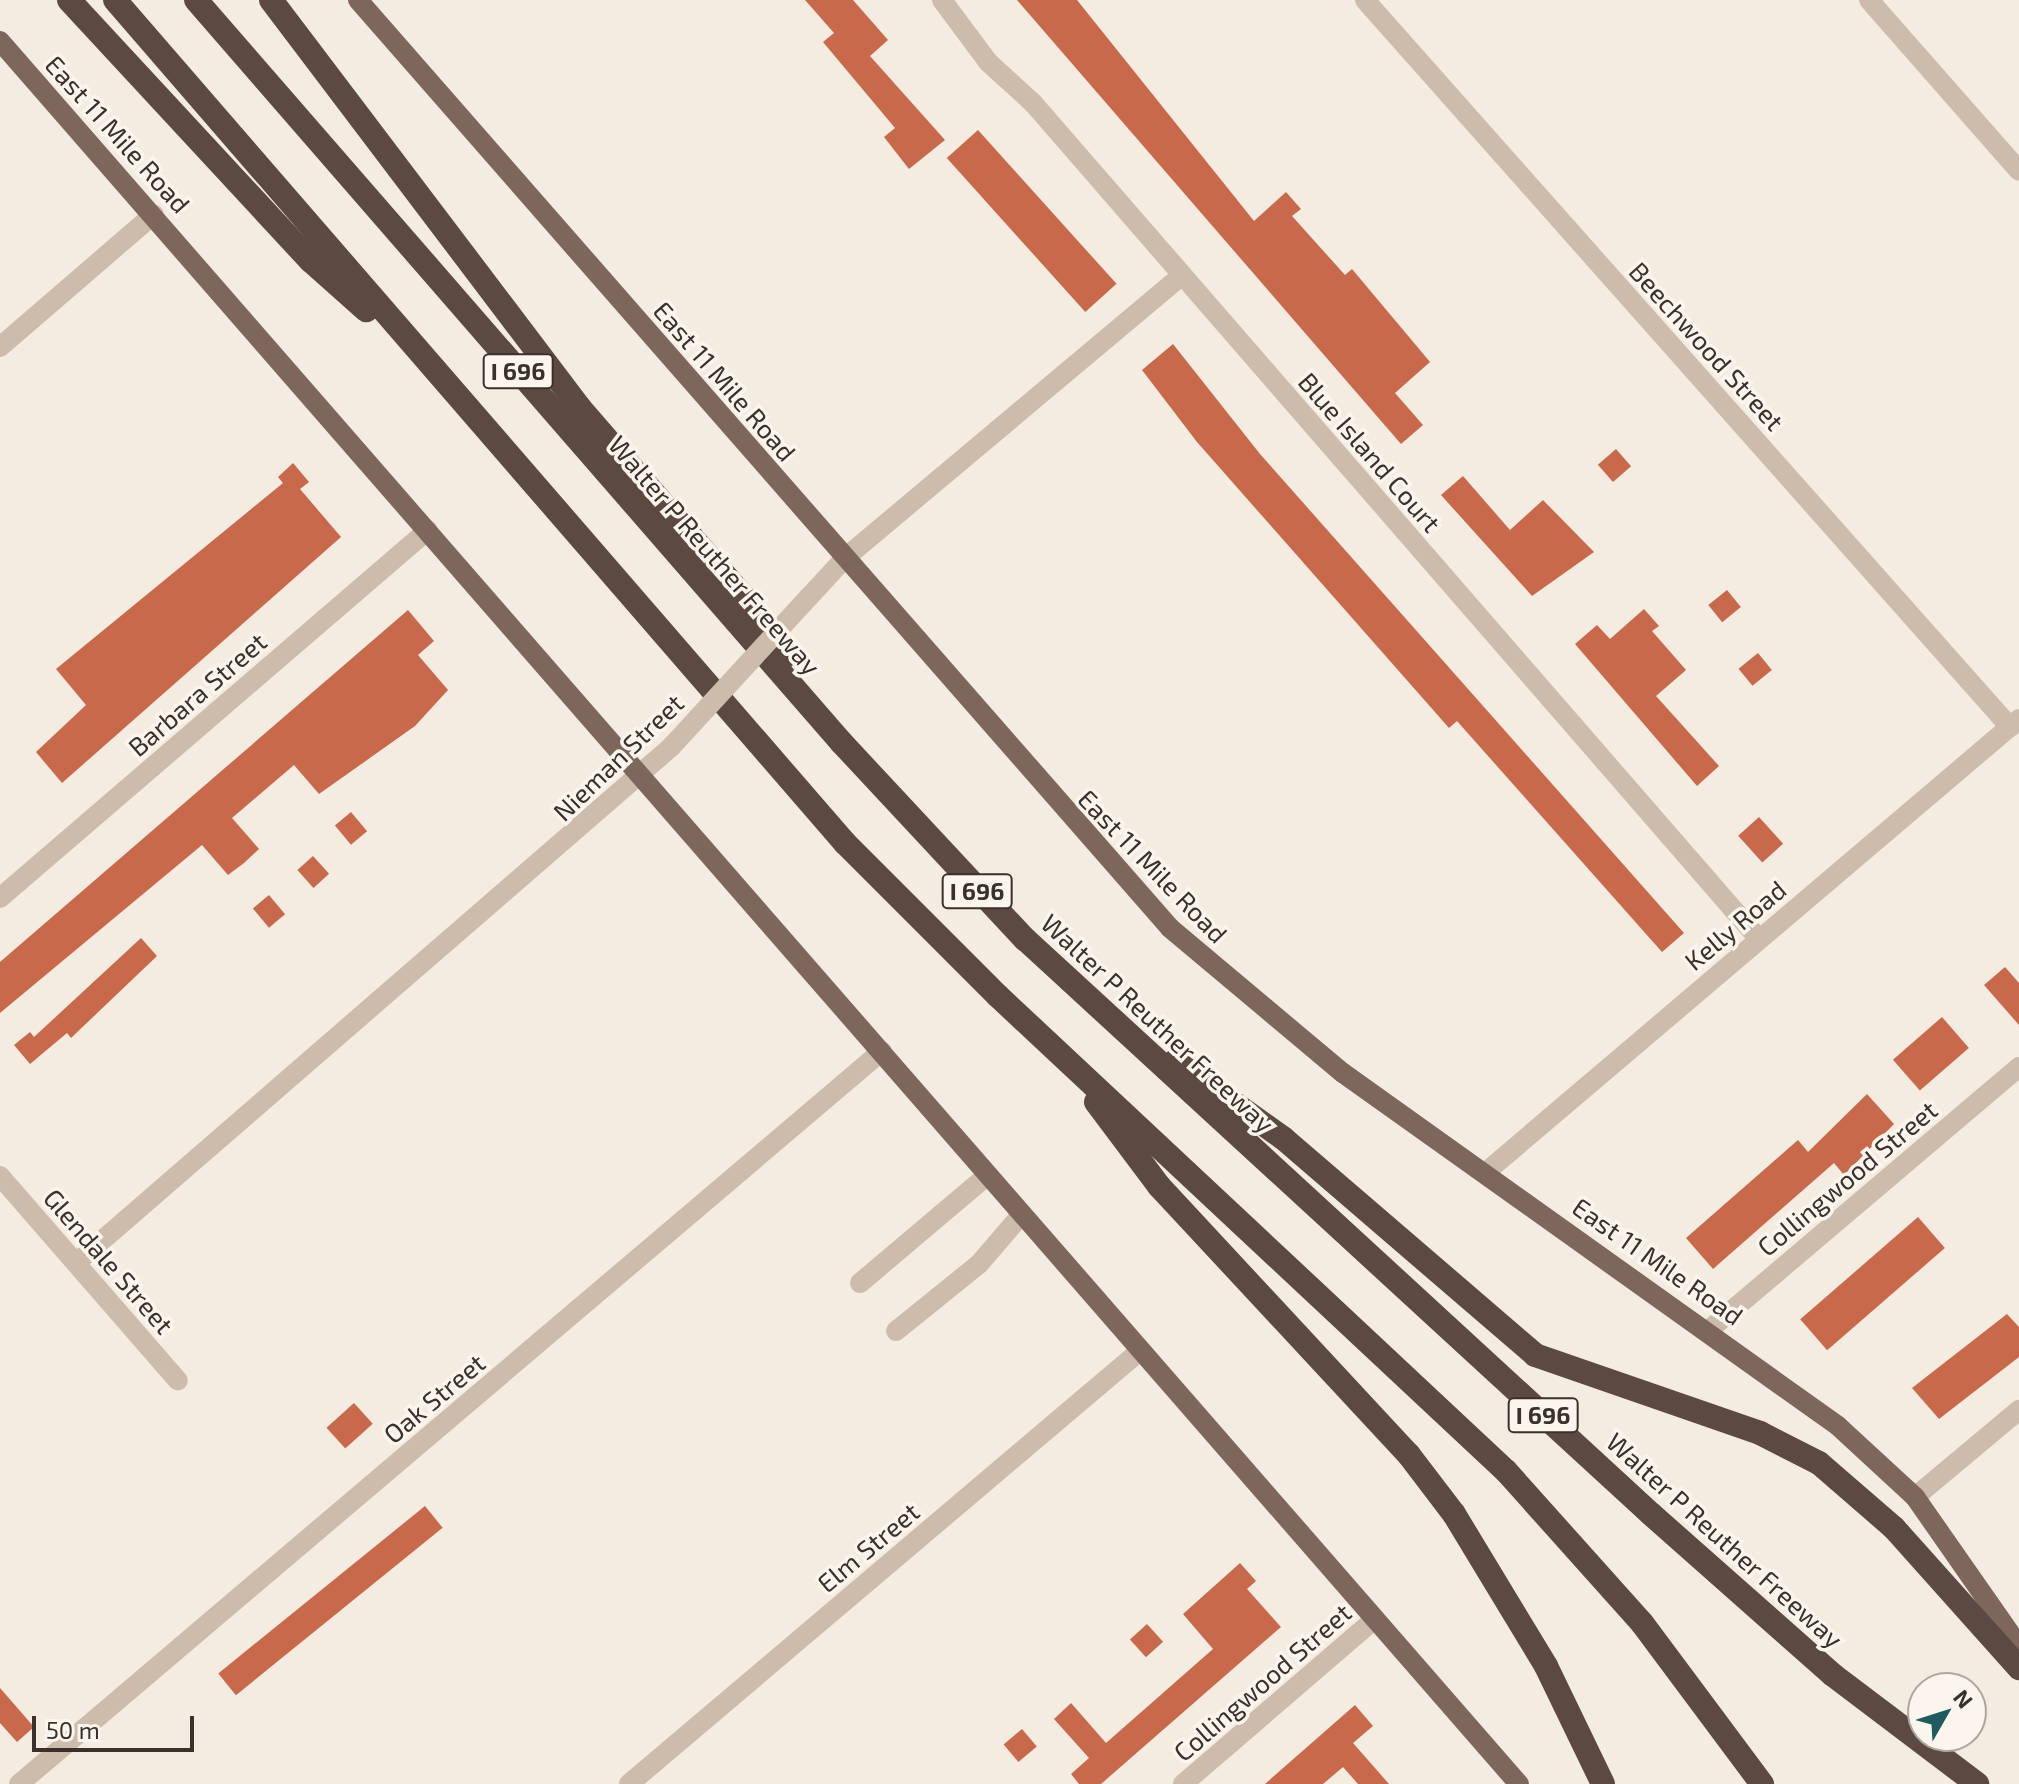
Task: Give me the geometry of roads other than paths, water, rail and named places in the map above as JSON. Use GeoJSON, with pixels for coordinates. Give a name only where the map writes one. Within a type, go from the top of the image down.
{"type":"FeatureCollection","features":[{"type":"Feature","properties":{"kind":"highway"},"geometry":{"type":"LineString","coordinates":[[69,0],[311,261],[419,355]]}},
{"type":"Feature","properties":{"kind":"highway","name":"I 696"},"geometry":{"type":"LineString","coordinates":[[115,0],[419,355],[845,843],[1063,1059],[1506,1471],[1642,1623],[1762,1784]]}},
{"type":"Feature","properties":{"kind":"highway","name":"Walter P Reuther Freeway"},"geometry":{"type":"LineString","coordinates":[[196,0],[841,742],[1025,939],[1662,1524],[1833,1675],[1977,1784]]}},
{"type":"Feature","properties":{"kind":"highway"},"geometry":{"type":"LineString","coordinates":[[271,0],[580,408],[742,595],[841,742]]}},
{"type":"Feature","properties":{"kind":"highway"},"geometry":{"type":"LineString","coordinates":[[1124,1029],[1283,1138],[1535,1355],[1760,1433],[1819,1463],[1894,1528],[2019,1668]]}},
{"type":"Feature","properties":{"kind":"highway"},"geometry":{"type":"LineString","coordinates":[[1063,1059],[1159,1186],[1409,1455],[1454,1514],[1540,1655],[1603,1784]]}},
{"type":"Feature","properties":{"kind":"main road","name":"East 11 Mile Road"},"geometry":{"type":"LineString","coordinates":[[358,0],[1170,928],[1332,1064],[1710,1329],[1838,1426],[1915,1497],[2019,1646]]}},
{"type":"Feature","properties":{"kind":"main road","name":"East 11 Mile Road"},"geometry":{"type":"LineString","coordinates":[[0,41],[154,214],[1519,1784]]}},
{"type":"Feature","properties":{"kind":"street","name":"Blue Island Court"},"geometry":{"type":"LineString","coordinates":[[942,0],[988,62],[1033,103],[1759,939]]}},
{"type":"Feature","properties":{"kind":"street","name":"Beechwood Street"},"geometry":{"type":"LineString","coordinates":[[1365,0],[2015,723]]}},
{"type":"Feature","properties":{"kind":"street"},"geometry":{"type":"LineString","coordinates":[[1869,0],[2019,171]]}},
{"type":"Feature","properties":{"kind":"street"},"geometry":{"type":"LineString","coordinates":[[0,347],[154,214]]}},
{"type":"Feature","properties":{"kind":"street","name":"Nieman Street"},"geometry":{"type":"LineString","coordinates":[[76,1263],[643,777],[845,558],[1181,276]]}},
{"type":"Feature","properties":{"kind":"street","name":"Barbara Street"},"geometry":{"type":"LineString","coordinates":[[0,898],[428,530]]}},
{"type":"Feature","properties":{"kind":"street","name":"Kelly Road"},"geometry":{"type":"LineString","coordinates":[[1486,1172],[2015,723]]}},
{"type":"Feature","properties":{"kind":"street","name":"Oak Street"},"geometry":{"type":"LineString","coordinates":[[19,1784],[882,1051]]}},
{"type":"Feature","properties":{"kind":"street","name":"Collingwood Street"},"geometry":{"type":"LineString","coordinates":[[1710,1329],[2019,1067]]}},
{"type":"Feature","properties":{"kind":"street"},"geometry":{"type":"LineString","coordinates":[[860,1283],[988,1175]]}},
{"type":"Feature","properties":{"kind":"street","name":"Glendale Street"},"geometry":{"type":"LineString","coordinates":[[0,1176],[178,1381]]}},
{"type":"Feature","properties":{"kind":"street"},"geometry":{"type":"LineString","coordinates":[[896,1331],[979,1264],[1022,1214]]}},
{"type":"Feature","properties":{"kind":"street","name":"Elm Street"},"geometry":{"type":"LineString","coordinates":[[629,1784],[1141,1350]]}},
{"type":"Feature","properties":{"kind":"street"},"geometry":{"type":"LineString","coordinates":[[1915,1497],[2019,1410]]}},
{"type":"Feature","properties":{"kind":"street","name":"Collingwood Street"},"geometry":{"type":"LineString","coordinates":[[1183,1784],[1375,1619]]}}]}
